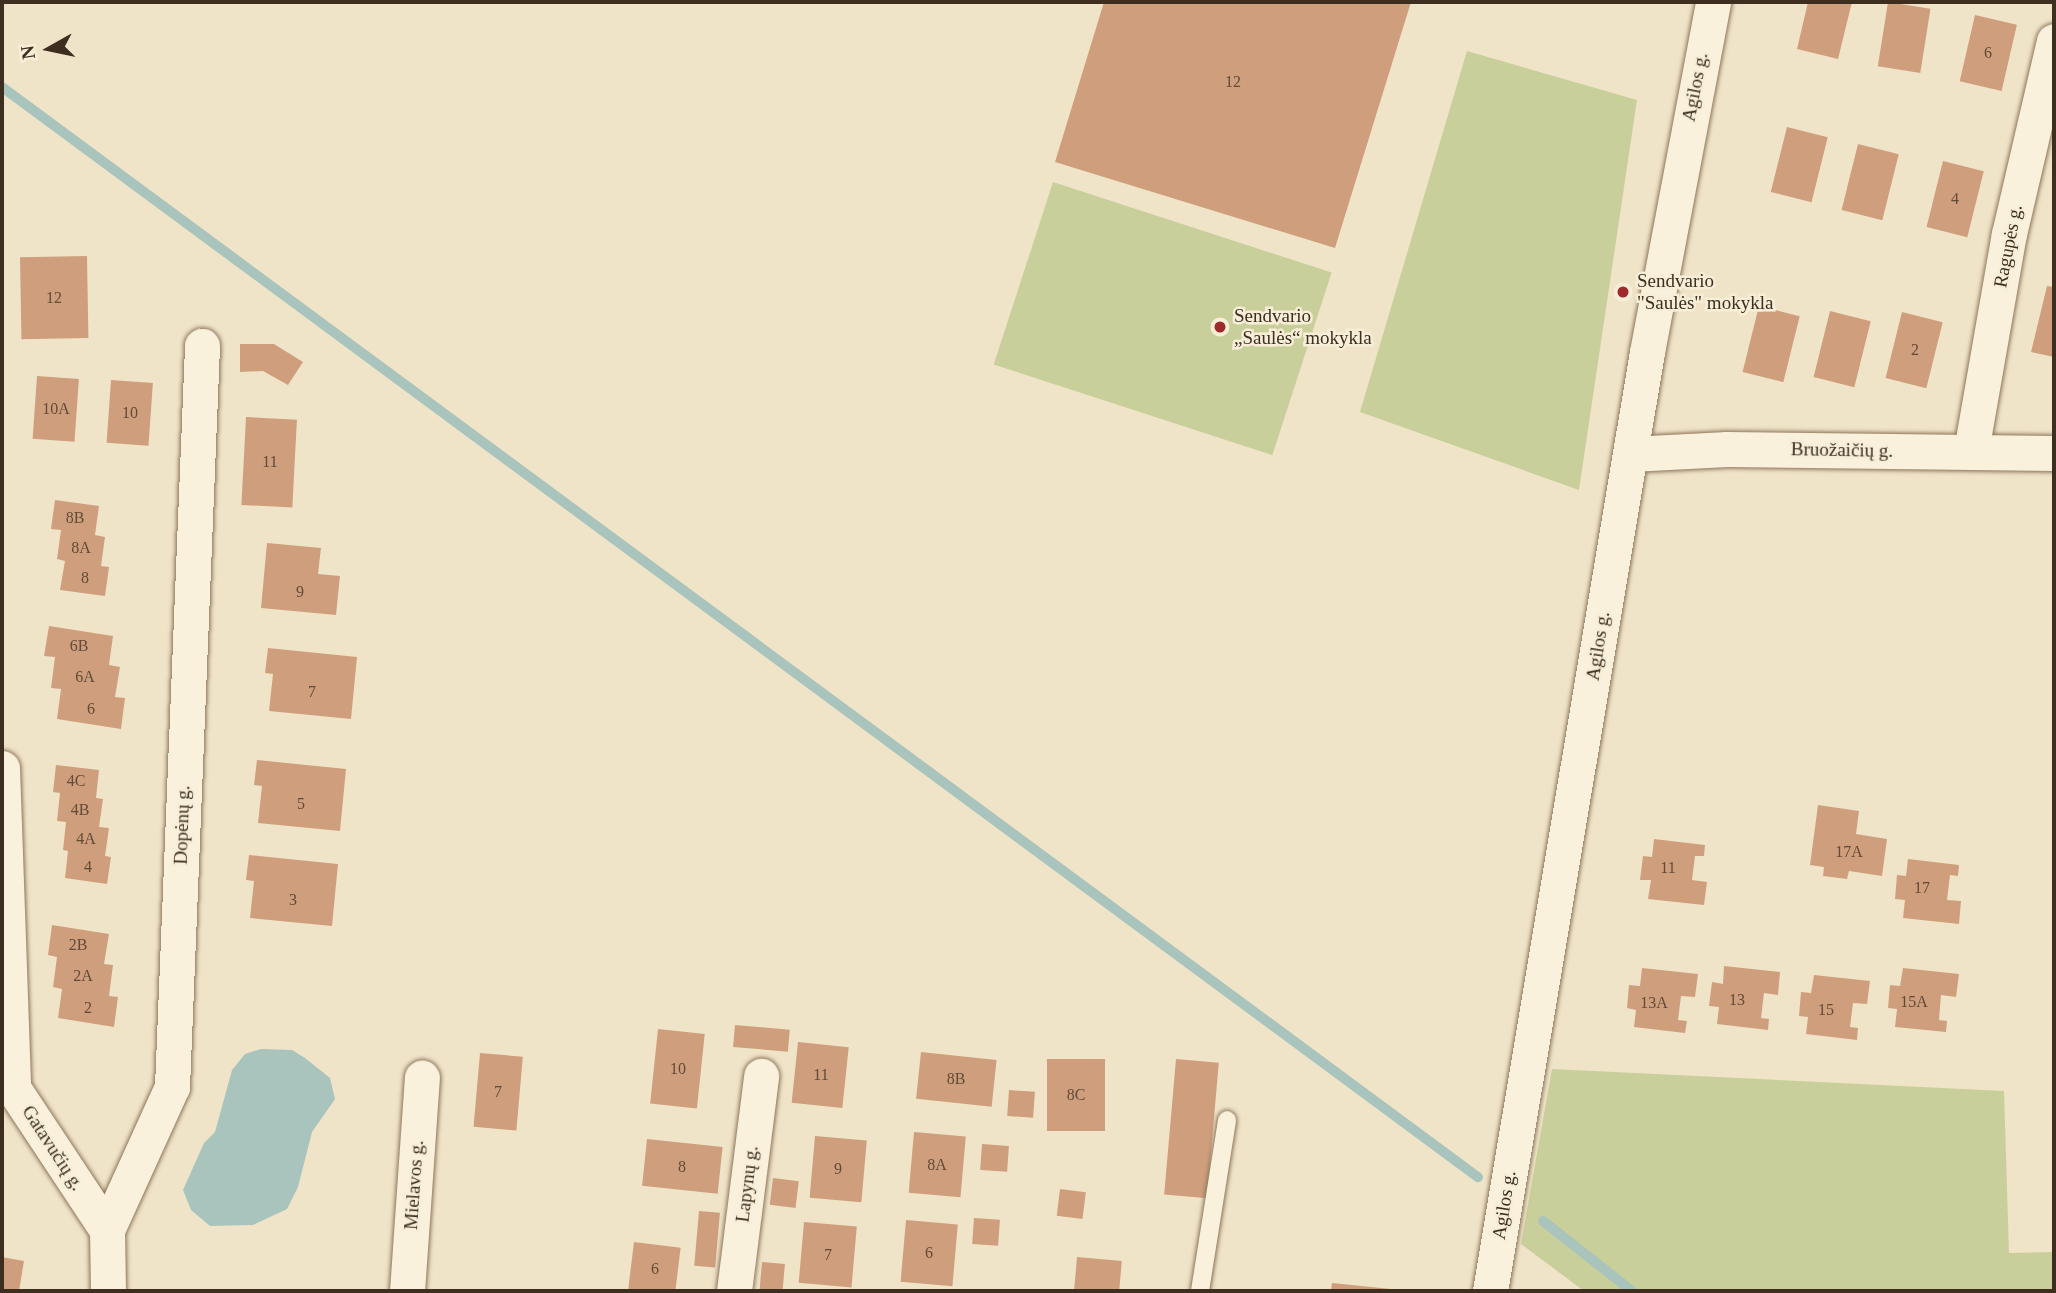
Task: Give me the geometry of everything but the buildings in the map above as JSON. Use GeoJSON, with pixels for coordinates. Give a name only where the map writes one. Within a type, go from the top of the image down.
{"type":"FeatureCollection","features":[{"type":"Feature","properties":{"kind":"street","name":"Agilos g."},"geometry":{"type":"LineString","coordinates":[[1490,1291],[1630,454],[1695,85],[1713,2]]}},
{"type":"Feature","properties":{"kind":"street","name":"Ragupės g."},"geometry":{"type":"LineString","coordinates":[[1970,452],[2009,234],[2054,41]]}},
{"type":"Feature","properties":{"kind":"street","name":"Dopėnų g."},"geometry":{"type":"LineString","coordinates":[[108,1291],[107,1230],[172,1087],[202,346]]}},
{"type":"Feature","properties":{"kind":"street","name":"Bruožaičių g."},"geometry":{"type":"LineString","coordinates":[[1630,454],[1727,449],[2054,453]]}},
{"type":"Feature","properties":{"kind":"street","name":"Gatavučių g."},"geometry":{"type":"LineString","coordinates":[[2,768],[13,1088],[107,1230]]}},
{"type":"Feature","properties":{"kind":"street","name":"Lapynų g."},"geometry":{"type":"LineString","coordinates":[[734,1291],[761,1076]]}},
{"type":"Feature","properties":{"kind":"street","name":"Mielavos g."},"geometry":{"type":"LineString","coordinates":[[407,1291],[422,1078]]}},
{"type":"Feature","properties":{"kind":"lane"},"geometry":{"type":"LineString","coordinates":[[1200,1291],[1227,1120]]}},
{"type":"Feature","properties":{"kind":"green space"},"geometry":{"type":"Polygon","coordinates":[[[1467,51],[1637,100],[1579,490],[1360,412],[1467,51]]]}},
{"type":"Feature","properties":{"kind":"green space"},"geometry":{"type":"Polygon","coordinates":[[[1053,182],[1332,273],[1272,455],[994,365],[1053,182]]]}},
{"type":"Feature","properties":{"kind":"green space"},"geometry":{"type":"Polygon","coordinates":[[[1552,1069],[2004,1091],[2009,1253],[2054,1252],[2054,1291],[1584,1291],[1521,1244],[1552,1069]]]}},
{"type":"Feature","properties":{"kind":"water"},"geometry":{"type":"Polygon","coordinates":[[[261,1049],[292,1050],[305,1058],[330,1078],[335,1099],[312,1132],[298,1187],[287,1209],[253,1225],[210,1226],[191,1210],[183,1190],[204,1143],[215,1132],[232,1070],[245,1054],[261,1049]]]}},
{"type":"Feature","properties":{"kind":"waterway"},"geometry":{"type":"LineString","coordinates":[[2,87],[1478,1177]]}},
{"type":"Feature","properties":{"kind":"waterway"},"geometry":{"type":"LineString","coordinates":[[1543,1221],[1632,1291]]}},
{"type":"Feature","properties":{"kind":"place","name":"Sendvario \"Saulės\" mokykla"},"geometry":{"type":"Point","coordinates":[1623,292]}},
{"type":"Feature","properties":{"kind":"place","name":"Sendvario „Saulės“ mokykla"},"geometry":{"type":"Point","coordinates":[1220,327]}}]}
